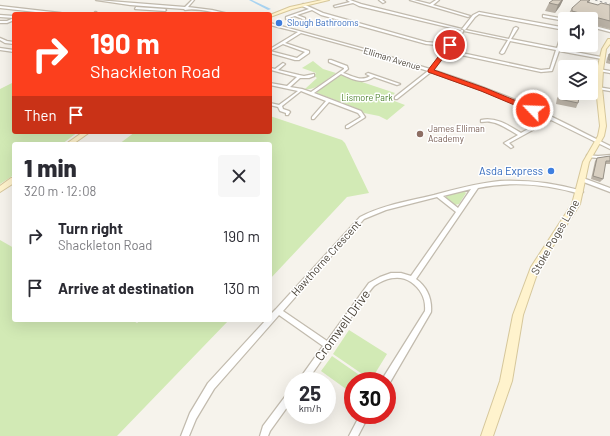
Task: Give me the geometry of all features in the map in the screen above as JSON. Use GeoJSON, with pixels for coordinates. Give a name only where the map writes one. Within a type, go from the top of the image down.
{"type":"FeatureCollection","features":[{"type":"Feature","properties":{"kind":"street"},"geometry":{"type":"LineString","coordinates":[[97,0],[149,10],[185,8],[214,12]]}},
{"type":"Feature","properties":{"kind":"street"},"geometry":{"type":"LineString","coordinates":[[185,8],[193,0]]}},
{"type":"Feature","properties":{"kind":"street"},"geometry":{"type":"LineString","coordinates":[[272,15],[303,5],[327,0]]}},
{"type":"Feature","properties":{"kind":"street"},"geometry":{"type":"LineString","coordinates":[[348,0],[463,30],[558,49],[551,70],[541,71],[447,51]]}},
{"type":"Feature","properties":{"kind":"street"},"geometry":{"type":"LineString","coordinates":[[380,0],[384,2]]}},
{"type":"Feature","properties":{"kind":"street"},"geometry":{"type":"LineString","coordinates":[[411,0],[469,16]]}},
{"type":"Feature","properties":{"kind":"street"},"geometry":{"type":"LineString","coordinates":[[431,5],[438,0]]}},
{"type":"Feature","properties":{"kind":"street"},"geometry":{"type":"LineString","coordinates":[[335,6],[353,2]]}},
{"type":"Feature","properties":{"kind":"street"},"geometry":{"type":"LineString","coordinates":[[303,5],[322,14],[426,43],[450,45]]}},
{"type":"Feature","properties":{"kind":"street"},"geometry":{"type":"LineString","coordinates":[[0,7],[46,12]]}},
{"type":"Feature","properties":{"kind":"street"},"geometry":{"type":"LineString","coordinates":[[479,8],[479,13]]}},
{"type":"Feature","properties":{"kind":"street"},"geometry":{"type":"LineString","coordinates":[[287,18],[312,9]]}},
{"type":"Feature","properties":{"kind":"street"},"geometry":{"type":"LineString","coordinates":[[28,12],[32,10]]}},
{"type":"Feature","properties":{"kind":"street"},"geometry":{"type":"LineString","coordinates":[[303,12],[308,14]]}},
{"type":"Feature","properties":{"kind":"street"},"geometry":{"type":"LineString","coordinates":[[396,98],[430,71],[474,16],[479,13],[558,28]]}},
{"type":"Feature","properties":{"kind":"street"},"geometry":{"type":"LineString","coordinates":[[293,15],[304,19]]}},
{"type":"Feature","properties":{"kind":"street"},"geometry":{"type":"LineString","coordinates":[[0,16],[12,18]]}},
{"type":"Feature","properties":{"kind":"street"},"geometry":{"type":"LineString","coordinates":[[544,16],[558,19]]}},
{"type":"Feature","properties":{"kind":"street"},"geometry":{"type":"LineString","coordinates":[[0,26],[12,19]]}},
{"type":"Feature","properties":{"kind":"street"},"geometry":{"type":"LineString","coordinates":[[0,22],[7,22]]}},
{"type":"Feature","properties":{"kind":"street","name":"Elliman Avenue"},"geometry":{"type":"LineString","coordinates":[[272,25],[430,71],[483,89],[551,118],[610,148]]}},
{"type":"Feature","properties":{"kind":"street"},"geometry":{"type":"LineString","coordinates":[[502,53],[516,28]]}},
{"type":"Feature","properties":{"kind":"street"},"geometry":{"type":"LineString","coordinates":[[598,28],[610,31]]}},
{"type":"Feature","properties":{"kind":"street"},"geometry":{"type":"LineString","coordinates":[[272,50],[300,32]]}},
{"type":"Feature","properties":{"kind":"street"},"geometry":{"type":"LineString","coordinates":[[0,39],[12,43]]}},
{"type":"Feature","properties":{"kind":"street","name":"Stoke Poges Lane"},"geometry":{"type":"LineString","coordinates":[[488,436],[506,381],[518,315],[535,267],[576,204],[589,156],[598,143],[603,126],[599,88],[600,70],[604,56],[604,49],[610,40]]}},
{"type":"Feature","properties":{"kind":"street"},"geometry":{"type":"LineString","coordinates":[[272,52],[295,59],[298,59],[308,52],[283,43]]}},
{"type":"Feature","properties":{"kind":"street"},"geometry":{"type":"LineString","coordinates":[[8,50],[12,48]]}},
{"type":"Feature","properties":{"kind":"street"},"geometry":{"type":"LineString","coordinates":[[0,49],[12,51]]}},
{"type":"Feature","properties":{"kind":"street"},"geometry":{"type":"LineString","coordinates":[[578,52],[604,56]]}},
{"type":"Feature","properties":{"kind":"street"},"geometry":{"type":"LineString","coordinates":[[312,93],[341,73],[346,67],[330,61]]}},
{"type":"Feature","properties":{"kind":"street"},"geometry":{"type":"LineString","coordinates":[[284,64],[274,70],[300,76],[310,77],[312,75]]}},
{"type":"Feature","properties":{"kind":"street"},"geometry":{"type":"LineString","coordinates":[[600,70],[610,72]]}},
{"type":"Feature","properties":{"kind":"street"},"geometry":{"type":"LineString","coordinates":[[341,73],[363,81],[367,81],[373,76]]}},
{"type":"Feature","properties":{"kind":"street"},"geometry":{"type":"LineString","coordinates":[[368,74],[398,84]]}},
{"type":"Feature","properties":{"kind":"street"},"geometry":{"type":"LineString","coordinates":[[288,87],[300,76]]}},
{"type":"Feature","properties":{"kind":"street"},"geometry":{"type":"LineString","coordinates":[[272,84],[312,93],[360,112],[362,117],[348,127]]}},
{"type":"Feature","properties":{"kind":"street"},"geometry":{"type":"LineString","coordinates":[[599,88],[610,90]]}},
{"type":"Feature","properties":{"kind":"street"},"geometry":{"type":"LineString","coordinates":[[280,106],[302,90]]}},
{"type":"Feature","properties":{"kind":"street"},"geometry":{"type":"LineString","coordinates":[[313,118],[329,100]]}},
{"type":"Feature","properties":{"kind":"street"},"geometry":{"type":"LineString","coordinates":[[272,104],[280,106],[281,110],[288,112],[287,114]]}},
{"type":"Feature","properties":{"kind":"street"},"geometry":{"type":"LineString","coordinates":[[511,147],[506,143],[551,118]]}},
{"type":"Feature","properties":{"kind":"street"},"geometry":{"type":"LineString","coordinates":[[482,121],[488,119],[520,134]]}},
{"type":"Feature","properties":{"kind":"street"},"geometry":{"type":"LineString","coordinates":[[72,142],[84,134]]}},
{"type":"Feature","properties":{"kind":"street"},"geometry":{"type":"LineString","coordinates":[[589,156],[598,158],[610,156]]}},
{"type":"Feature","properties":{"kind":"street"},"geometry":{"type":"LineString","coordinates":[[583,180],[610,190]]}},
{"type":"Feature","properties":{"kind":"street"},"geometry":{"type":"LineString","coordinates":[[0,189],[12,181]]}},
{"type":"Feature","properties":{"kind":"street","name":"Hawthorne Crescent"},"geometry":{"type":"LineString","coordinates":[[272,318],[362,218],[371,213],[390,207],[490,184],[538,184],[560,186],[580,192]]}},
{"type":"Feature","properties":{"kind":"street"},"geometry":{"type":"LineString","coordinates":[[391,372],[428,312],[429,304],[427,296],[422,287],[412,279],[475,188]]}},
{"type":"Feature","properties":{"kind":"street"},"geometry":{"type":"LineString","coordinates":[[439,196],[458,211]]}},
{"type":"Feature","properties":{"kind":"street","name":"Cromwell Drive"},"geometry":{"type":"LineString","coordinates":[[309,372],[371,285],[382,278],[396,275],[412,279]]}},
{"type":"Feature","properties":{"kind":"street"},"geometry":{"type":"LineString","coordinates":[[278,311],[328,346]]}},
{"type":"Feature","properties":{"kind":"street","name":"Hawthorne Crescent"},"geometry":{"type":"LineString","coordinates":[[185,436],[193,416],[211,386],[268,322]]}},
{"type":"Feature","properties":{"kind":"street"},"geometry":{"type":"LineString","coordinates":[[264,436],[266,429],[284,405]]}},
{"type":"Feature","properties":{"kind":"street"},"geometry":{"type":"LineString","coordinates":[[353,436],[360,424]]}},
{"type":"Feature","properties":{"kind":"green space"},"geometry":{"type":"Polygon","coordinates":[[[313,61],[323,69],[336,73],[317,86],[305,89],[317,78],[314,76],[316,73],[302,68],[313,61]]]}},
{"type":"Feature","properties":{"kind":"green space","name":"Lismore Park"},"geometry":{"type":"Polygon","coordinates":[[[338,75],[395,93],[389,99],[405,105],[387,120],[379,116],[364,113],[356,108],[317,93],[316,91],[338,75]]]}},
{"type":"Feature","properties":{"kind":"green space"},"geometry":{"type":"Polygon","coordinates":[[[12,83],[12,134],[75,134],[65,142],[12,142],[12,176],[0,184],[0,89],[12,83]]]}},
{"type":"Feature","properties":{"kind":"green space"},"geometry":{"type":"Polygon","coordinates":[[[272,117],[342,140],[345,143],[369,193],[347,197],[272,277],[272,142],[122,142],[132,134],[272,134],[272,117]]]}},
{"type":"Feature","properties":{"kind":"green space"},"geometry":{"type":"Polygon","coordinates":[[[464,191],[466,193],[459,204],[455,205],[447,200],[446,196],[464,191]]]}},
{"type":"Feature","properties":{"kind":"green space"},"geometry":{"type":"Polygon","coordinates":[[[0,240],[12,247],[12,322],[227,322],[117,436],[0,436],[0,240]]]}},
{"type":"Feature","properties":{"kind":"green space"},"geometry":{"type":"Polygon","coordinates":[[[349,330],[387,354],[376,372],[359,372],[333,354],[349,330]]]}},
{"type":"Feature","properties":{"kind":"green space"},"geometry":{"type":"Polygon","coordinates":[[[332,356],[355,372],[344,372],[344,388],[336,382],[336,372],[321,371],[332,356]]]}},
{"type":"Feature","properties":{"kind":"building"},"geometry":{"type":"Polygon","coordinates":[[[553,0],[562,0],[558,5],[549,3],[553,0]]]}},
{"type":"Feature","properties":{"kind":"building"},"geometry":{"type":"Polygon","coordinates":[[[581,0],[590,0],[587,2],[598,5],[601,3],[610,5],[610,21],[598,18],[598,12],[576,12],[572,11],[572,8],[581,0]]]}},
{"type":"Feature","properties":{"kind":"building"},"geometry":{"type":"Polygon","coordinates":[[[564,100],[579,100],[578,103],[564,100]]]}},
{"type":"Feature","properties":{"kind":"building"},"geometry":{"type":"Polygon","coordinates":[[[610,156],[610,161],[606,161],[603,179],[593,176],[597,158],[610,156]]]}},
{"type":"Feature","properties":{"kind":"waterway"},"geometry":{"type":"LineString","coordinates":[[250,0],[269,9]]}},
{"type":"Feature","properties":{"kind":"railway"},"geometry":{"type":"LineString","coordinates":[[595,0],[610,4]]}},
{"type":"Feature","properties":{"kind":"place","name":"Slough Bathrooms"},"geometry":{"type":"Point","coordinates":[279,23]}},
{"type":"Feature","properties":{"kind":"place","name":"James Elliman Academy"},"geometry":{"type":"Point","coordinates":[420,134]}},
{"type":"Feature","properties":{"kind":"place","name":"Asda Express"},"geometry":{"type":"Point","coordinates":[551,171]}},
{"type":"Feature","properties":{"kind":"route"},"geometry":{"type":"LineString","coordinates":[[450,45],[447,51],[430,71],[507,98],[533,110]]}}]}
